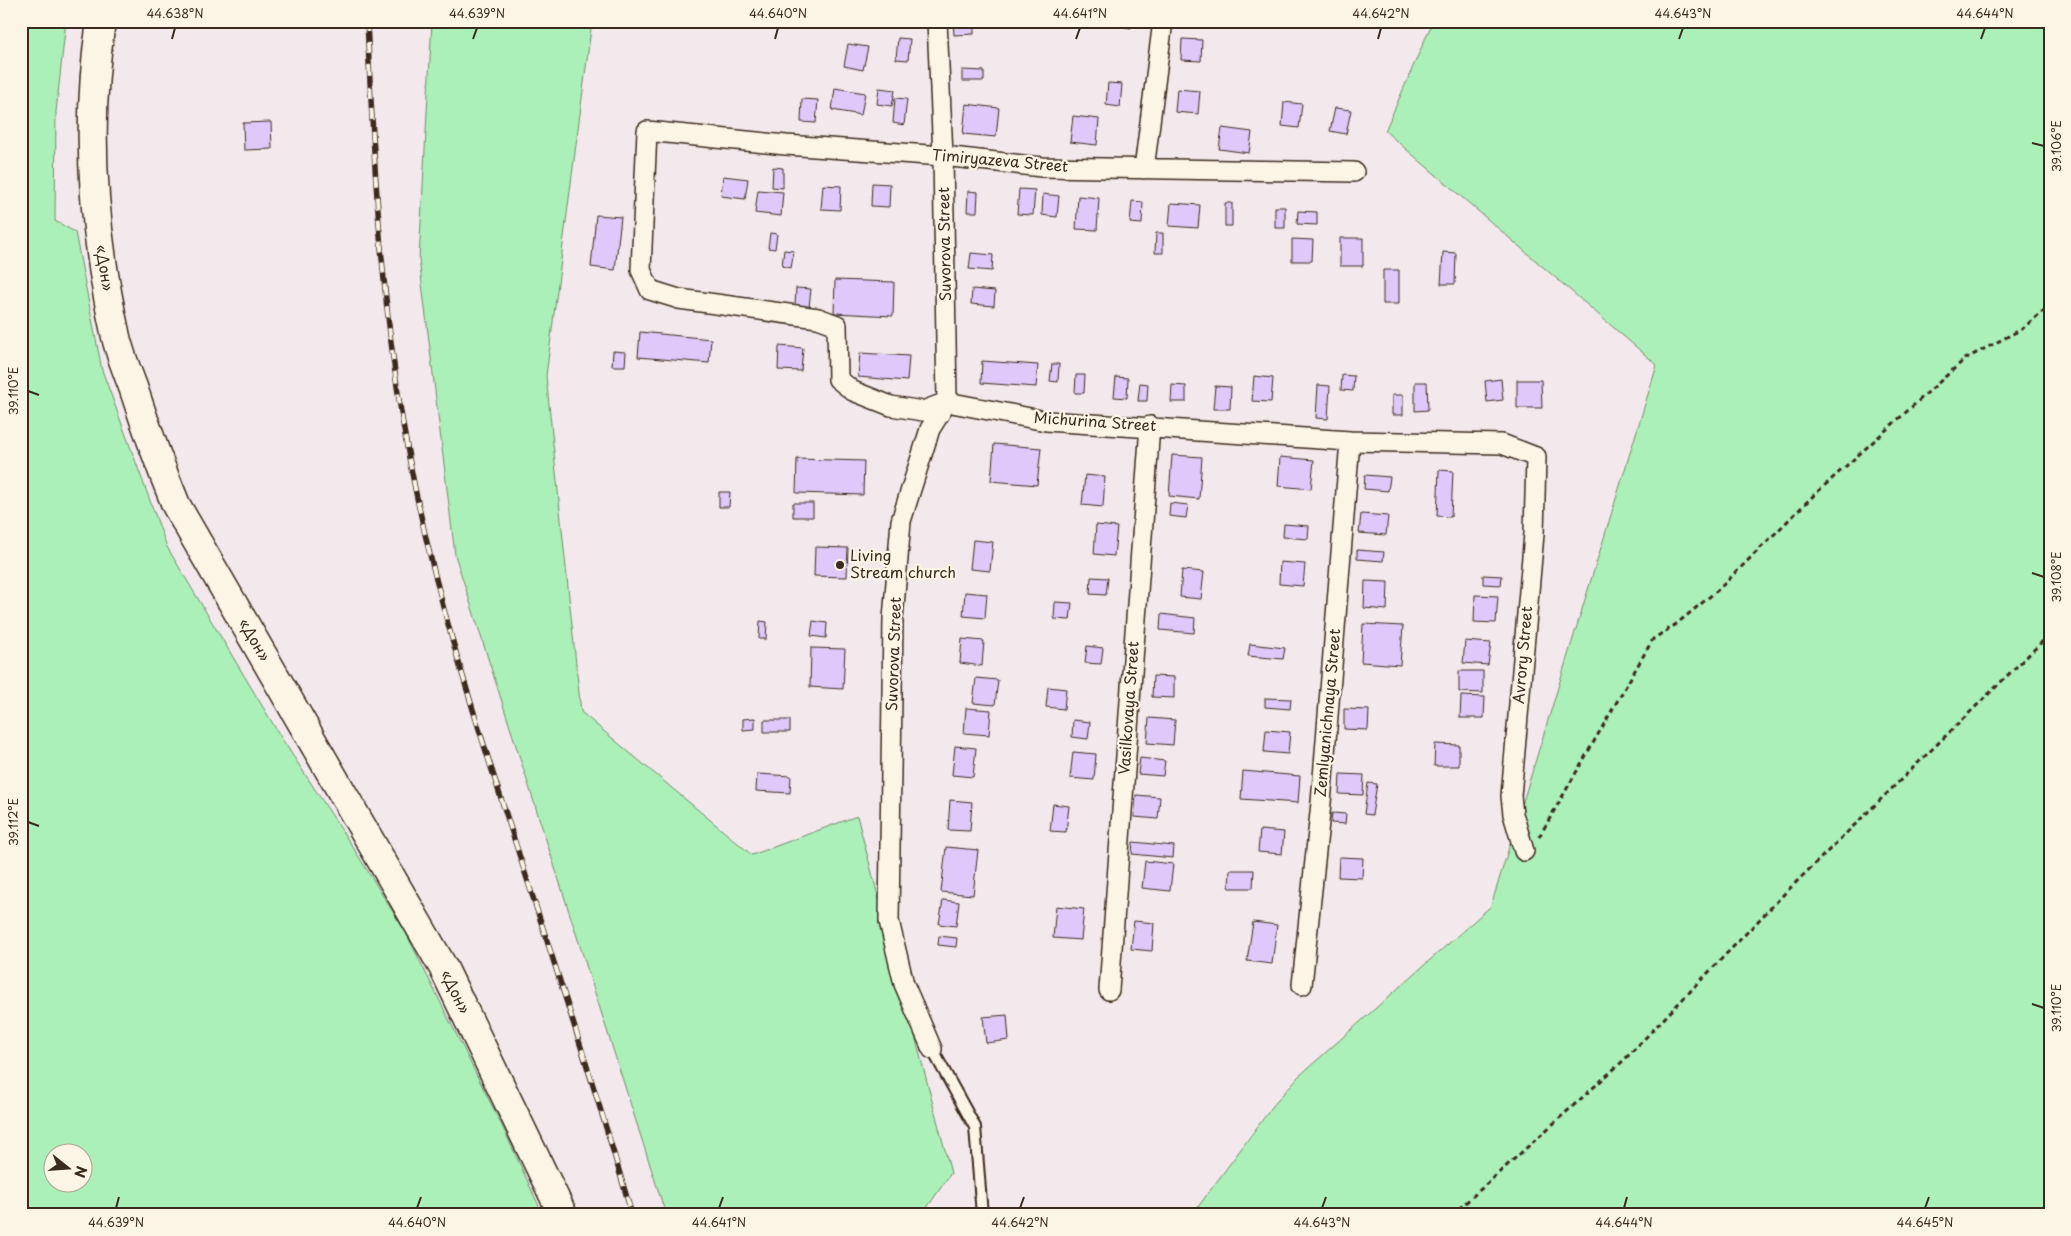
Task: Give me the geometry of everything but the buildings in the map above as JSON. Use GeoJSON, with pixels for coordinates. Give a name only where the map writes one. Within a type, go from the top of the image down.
{"type":"FeatureCollection","features":[{"type":"Feature","properties":{"kind":"highway","name":"«Дон»"},"geometry":{"type":"LineString","coordinates":[[101,21],[94,67],[92,171],[102,262],[117,339],[160,465],[176,505],[443,967],[563,1215]]}},
{"type":"Feature","properties":{"kind":"street","name":"Suvorova Street"},"geometry":{"type":"LineString","coordinates":[[932,1049],[904,984],[889,921],[893,619],[901,521],[930,429],[947,402],[943,156],[937,21]]}},
{"type":"Feature","properties":{"kind":"street"},"geometry":{"type":"LineString","coordinates":[[1144,168],[1163,21]]}},
{"type":"Feature","properties":{"kind":"street","name":"Timiryazeva Street"},"geometry":{"type":"LineString","coordinates":[[947,402],[923,411],[890,406],[853,391],[838,379],[837,325],[818,318],[679,299],[650,290],[641,270],[647,131],[786,145],[943,156],[1042,167],[1354,172]]}},
{"type":"Feature","properties":{"kind":"street","name":"Michurina Street"},"geometry":{"type":"LineString","coordinates":[[947,402],[1046,421],[1150,426],[1350,441],[1502,444],[1536,457]]}},
{"type":"Feature","properties":{"kind":"street","name":"Vasilkovaya Street"},"geometry":{"type":"LineString","coordinates":[[1109,990],[1150,426]]}},
{"type":"Feature","properties":{"kind":"street","name":"Zemlyanichnaya Street"},"geometry":{"type":"LineString","coordinates":[[1302,985],[1321,802],[1350,441]]}},
{"type":"Feature","properties":{"kind":"street","name":"Avrory Street"},"geometry":{"type":"LineString","coordinates":[[1524,851],[1513,814],[1511,796],[1534,534],[1536,457]]}},
{"type":"Feature","properties":{"kind":"lane"},"geometry":{"type":"LineString","coordinates":[[932,1049],[975,1127],[982,1215]]}},
{"type":"Feature","properties":{"kind":"path"},"geometry":{"type":"LineString","coordinates":[[1524,851],[1534,845],[1653,639],[1675,626],[1720,589],[1815,494],[1965,359],[2022,329],[2050,305]]}},
{"type":"Feature","properties":{"kind":"path"},"geometry":{"type":"LineString","coordinates":[[1452,1215],[1624,1060],[1786,892],[2050,634]]}},
{"type":"Feature","properties":{"kind":"green space"},"geometry":{"type":"Polygon","coordinates":[[[21,21],[66,21],[56,112],[55,221],[75,232],[102,370],[167,547],[282,739],[406,933],[506,1134],[543,1215],[21,1215],[21,21]]]}},
{"type":"Feature","properties":{"kind":"green space"},"geometry":{"type":"Polygon","coordinates":[[[432,21],[592,21],[546,376],[581,712],[752,855],[857,816],[951,1173],[922,1215],[666,1215],[455,555],[419,259],[432,21]]]}},
{"type":"Feature","properties":{"kind":"green space"},"geometry":{"type":"Polygon","coordinates":[[[1433,21],[2050,21],[2050,1215],[1192,1215],[1272,1107],[1298,1077],[1491,906],[1657,365],[1385,131],[1433,21]]]}},
{"type":"Feature","properties":{"kind":"railway"},"geometry":{"type":"LineString","coordinates":[[367,21],[376,188],[386,298],[400,408],[419,509],[441,599],[466,688],[587,1066],[632,1215]]}},
{"type":"Feature","properties":{"kind":"place","name":"Living Stream church"},"geometry":{"type":"Point","coordinates":[840,565]}}]}
